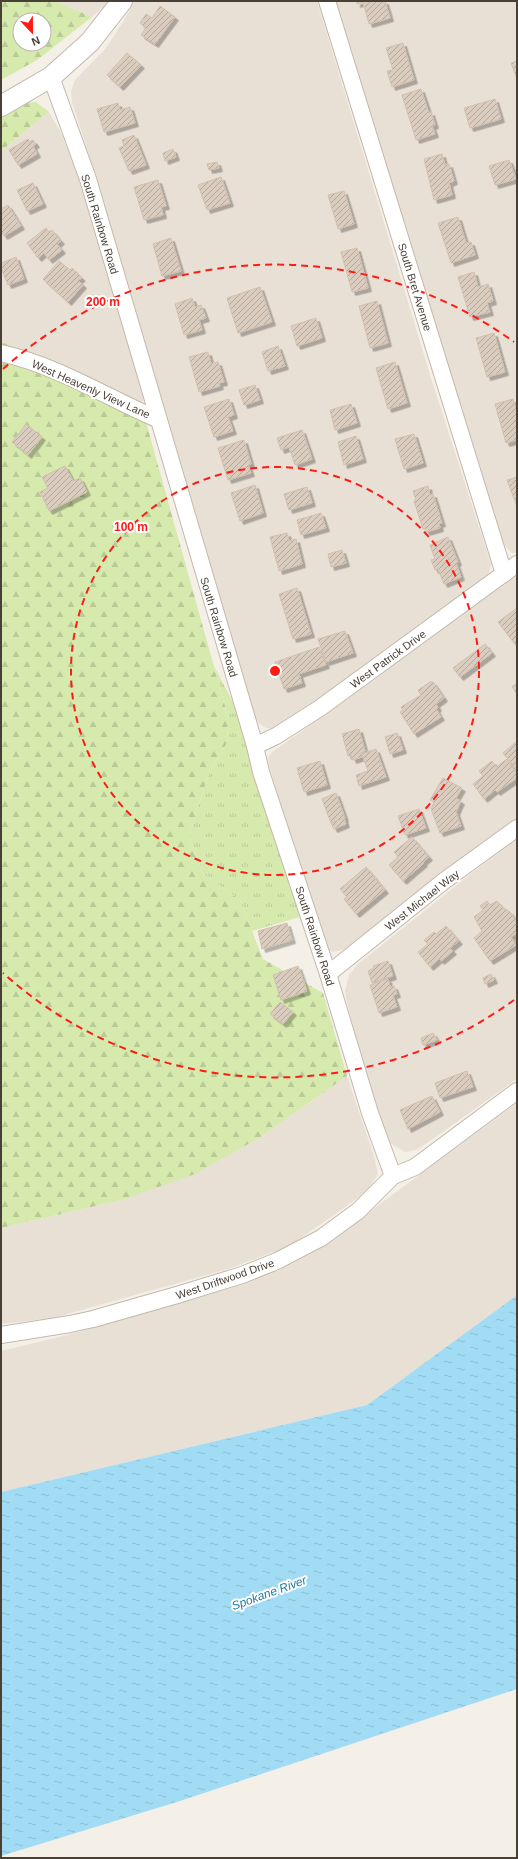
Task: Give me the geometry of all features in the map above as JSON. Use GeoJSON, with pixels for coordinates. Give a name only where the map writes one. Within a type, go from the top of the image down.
{"type":"FeatureCollection","features":[{"type":"Feature","properties":{"kind":"street"},"geometry":{"type":"LineString","coordinates":[[1,106],[50,77],[90,42],[122,1]]}},
{"type":"Feature","properties":{"kind":"street","name":"South Bret Avenue"},"geometry":{"type":"LineString","coordinates":[[327,1],[504,574]]}},
{"type":"Feature","properties":{"kind":"street","name":"South Rainbow Road"},"geometry":{"type":"LineString","coordinates":[[50,77],[88,179],[157,419],[255,746],[261,772],[328,974],[370,1113],[393,1176]]}},
{"type":"Feature","properties":{"kind":"street","name":"West Heavenly View Lane"},"geometry":{"type":"LineString","coordinates":[[1,353],[19,357],[57,372],[157,419]]}},
{"type":"Feature","properties":{"kind":"street","name":"West Patrick Drive"},"geometry":{"type":"LineString","coordinates":[[255,746],[276,736],[320,708],[517,564]]}},
{"type":"Feature","properties":{"kind":"street","name":"West Michael Way"},"geometry":{"type":"LineString","coordinates":[[328,974],[444,881],[517,828]]}},
{"type":"Feature","properties":{"kind":"street","name":"West Driftwood Drive"},"geometry":{"type":"LineString","coordinates":[[1,1334],[70,1324],[93,1319],[220,1282],[277,1261],[321,1238],[358,1211],[393,1176],[415,1167],[517,1091]]}},
{"type":"Feature","properties":{"kind":"shaded area"},"geometry":{"type":"Polygon","coordinates":[[[55,1],[110,1],[92,17],[55,1]]]}},
{"type":"Feature","properties":{"kind":"shaded area"},"geometry":{"type":"Polygon","coordinates":[[[134,1],[317,1],[431,378],[491,564],[487,581],[416,627],[318,699],[272,728],[266,728],[258,723],[251,710],[187,484],[101,193],[72,102],[71,91],[75,80],[106,48],[126,17],[134,1]]]}},
{"type":"Feature","properties":{"kind":"shaded area"},"geometry":{"type":"Polygon","coordinates":[[[336,1],[517,1],[517,553],[512,553],[502,543],[336,1]]]}},
{"type":"Feature","properties":{"kind":"shaded area"},"geometry":{"type":"Polygon","coordinates":[[[49,112],[62,135],[81,183],[145,397],[141,404],[56,361],[1,342],[1,151],[49,112]]]}},
{"type":"Feature","properties":{"kind":"shaded area"},"geometry":{"type":"Polygon","coordinates":[[[517,574],[517,818],[420,890],[346,949],[333,952],[325,948],[269,765],[268,757],[272,752],[360,690],[517,574]]]}},
{"type":"Feature","properties":{"kind":"shaded area"},"geometry":{"type":"Polygon","coordinates":[[[517,839],[517,1079],[430,1141],[416,1150],[405,1152],[390,1143],[380,1128],[347,1003],[345,991],[349,975],[358,964],[517,839]]]}},
{"type":"Feature","properties":{"kind":"shaded area"},"geometry":{"type":"Polygon","coordinates":[[[347,1076],[374,1156],[378,1174],[366,1192],[334,1215],[289,1246],[228,1269],[53,1318],[1,1324],[1,1228],[122,1200],[262,1136],[347,1076]]]}},
{"type":"Feature","properties":{"kind":"shaded area"},"geometry":{"type":"Polygon","coordinates":[[[517,1103],[517,1295],[367,1405],[1,1492],[1,1351],[67,1335],[151,1311],[280,1270],[316,1251],[517,1103]]]}},
{"type":"Feature","properties":{"kind":"green space"},"geometry":{"type":"Polygon","coordinates":[[[1,1],[55,1],[92,17],[52,48],[52,12],[12,12],[12,52],[47,52],[37,60],[1,80],[1,1]]]}},
{"type":"Feature","properties":{"kind":"green space"},"geometry":{"type":"Polygon","coordinates":[[[36,102],[49,112],[1,151],[1,116],[23,103],[36,102]]]}},
{"type":"Feature","properties":{"kind":"green space"},"geometry":{"type":"Polygon","coordinates":[[[1,342],[56,361],[141,404],[228,717],[227,743],[210,771],[189,835],[203,874],[240,900],[263,959],[323,993],[347,1076],[262,1136],[195,1174],[122,1200],[1,1228],[1,342]]]}},
{"type":"Feature","properties":{"kind":"green space"},"geometry":{"type":"Polygon","coordinates":[[[214,666],[235,706],[249,758],[300,917],[252,931],[240,900],[203,874],[189,835],[210,771],[227,743],[228,717],[214,666]]]}},
{"type":"Feature","properties":{"kind":"water","name":"Spokane River"},"geometry":{"type":"Polygon","coordinates":[[[517,1295],[517,1689],[180,1801],[1,1856],[1,1492],[367,1405],[517,1295]]]}},
{"type":"Feature","properties":{"kind":"building"},"geometry":{"type":"Polygon","coordinates":[[[357,1],[385,1],[390,18],[369,24],[363,2],[357,4],[357,1]]]}},
{"type":"Feature","properties":{"kind":"building"},"geometry":{"type":"Polygon","coordinates":[[[160,6],[175,17],[155,44],[141,35],[146,28],[140,23],[146,14],[152,18],[160,6]]]}},
{"type":"Feature","properties":{"kind":"building"},"geometry":{"type":"Polygon","coordinates":[[[403,43],[414,80],[392,87],[387,71],[393,70],[386,48],[403,43]]]}},
{"type":"Feature","properties":{"kind":"building"},"geometry":{"type":"Polygon","coordinates":[[[127,53],[141,65],[120,87],[107,75],[127,53]]]}},
{"type":"Feature","properties":{"kind":"building"},"geometry":{"type":"Polygon","coordinates":[[[517,61],[517,79],[511,63],[517,61]]]}},
{"type":"Feature","properties":{"kind":"building"},"geometry":{"type":"Polygon","coordinates":[[[421,89],[429,113],[431,112],[435,125],[432,126],[435,134],[416,140],[402,95],[421,89]]]}},
{"type":"Feature","properties":{"kind":"building"},"geometry":{"type":"Polygon","coordinates":[[[495,99],[501,119],[470,128],[464,108],[495,99]]]}},
{"type":"Feature","properties":{"kind":"building"},"geometry":{"type":"Polygon","coordinates":[[[118,103],[120,110],[130,107],[135,123],[104,132],[97,109],[118,103]]]}},
{"type":"Feature","properties":{"kind":"building"},"geometry":{"type":"Polygon","coordinates":[[[134,135],[146,165],[129,171],[119,148],[124,146],[122,140],[134,135]]]}},
{"type":"Feature","properties":{"kind":"building"},"geometry":{"type":"Polygon","coordinates":[[[28,139],[29,142],[33,140],[36,144],[33,146],[37,154],[18,165],[9,150],[28,139]]]}},
{"type":"Feature","properties":{"kind":"building"},"geometry":{"type":"Polygon","coordinates":[[[173,149],[176,157],[165,161],[163,153],[173,149]]]}},
{"type":"Feature","properties":{"kind":"building"},"geometry":{"type":"Polygon","coordinates":[[[442,154],[445,165],[449,164],[454,181],[449,183],[452,195],[434,200],[424,159],[442,154]]]}},
{"type":"Feature","properties":{"kind":"building"},"geometry":{"type":"Polygon","coordinates":[[[509,160],[516,179],[495,185],[489,166],[509,160]]]}},
{"type":"Feature","properties":{"kind":"building"},"geometry":{"type":"Polygon","coordinates":[[[217,162],[219,168],[209,170],[207,164],[217,162]]]}},
{"type":"Feature","properties":{"kind":"building"},"geometry":{"type":"Polygon","coordinates":[[[221,177],[230,203],[207,210],[198,185],[221,177]]]}},
{"type":"Feature","properties":{"kind":"building"},"geometry":{"type":"Polygon","coordinates":[[[158,180],[166,206],[161,207],[163,215],[144,220],[134,187],[158,180]]]}},
{"type":"Feature","properties":{"kind":"building"},"geometry":{"type":"Polygon","coordinates":[[[33,183],[43,204],[27,211],[17,190],[33,183]]]}},
{"type":"Feature","properties":{"kind":"building"},"geometry":{"type":"Polygon","coordinates":[[[344,191],[354,224],[338,229],[328,195],[344,191]]]}},
{"type":"Feature","properties":{"kind":"building"},"geometry":{"type":"Polygon","coordinates":[[[8,205],[21,226],[4,236],[1,231],[1,209],[8,205]]]}},
{"type":"Feature","properties":{"kind":"building"},"geometry":{"type":"Polygon","coordinates":[[[458,217],[466,243],[471,242],[475,255],[451,263],[438,223],[458,217]]]}},
{"type":"Feature","properties":{"kind":"building"},"geometry":{"type":"Polygon","coordinates":[[[46,228],[49,232],[52,230],[61,241],[57,244],[62,250],[49,260],[44,253],[38,258],[27,243],[46,228]]]}},
{"type":"Feature","properties":{"kind":"building"},"geometry":{"type":"Polygon","coordinates":[[[171,238],[181,271],[162,276],[153,244],[171,238]]]}},
{"type":"Feature","properties":{"kind":"building"},"geometry":{"type":"Polygon","coordinates":[[[357,248],[368,288],[352,292],[341,252],[357,248]]]}},
{"type":"Feature","properties":{"kind":"building"},"geometry":{"type":"Polygon","coordinates":[[[16,257],[24,279],[8,285],[1,268],[1,263],[16,257]]]}},
{"type":"Feature","properties":{"kind":"building"},"geometry":{"type":"Polygon","coordinates":[[[59,261],[70,270],[72,268],[82,278],[78,280],[83,285],[68,302],[43,279],[59,261]]]}},
{"type":"Feature","properties":{"kind":"building"},"geometry":{"type":"Polygon","coordinates":[[[474,272],[478,287],[488,284],[493,301],[487,303],[490,312],[470,317],[458,277],[474,272]]]}},
{"type":"Feature","properties":{"kind":"building"},"geometry":{"type":"Polygon","coordinates":[[[260,287],[272,322],[238,333],[227,298],[260,287]]]}},
{"type":"Feature","properties":{"kind":"building"},"geometry":{"type":"Polygon","coordinates":[[[192,298],[195,307],[201,305],[206,318],[199,320],[202,330],[184,335],[175,304],[192,298]]]}},
{"type":"Feature","properties":{"kind":"building"},"geometry":{"type":"Polygon","coordinates":[[[377,301],[388,343],[370,348],[359,306],[377,301]]]}},
{"type":"Feature","properties":{"kind":"building"},"geometry":{"type":"Polygon","coordinates":[[[316,318],[322,338],[297,346],[291,326],[316,318]]]}},
{"type":"Feature","properties":{"kind":"building"},"geometry":{"type":"Polygon","coordinates":[[[494,333],[505,372],[487,377],[476,338],[494,333]]]}},
{"type":"Feature","properties":{"kind":"building"},"geometry":{"type":"Polygon","coordinates":[[[278,346],[285,366],[268,371],[262,352],[278,346]]]}},
{"type":"Feature","properties":{"kind":"building"},"geometry":{"type":"Polygon","coordinates":[[[208,352],[211,364],[218,362],[224,382],[219,383],[220,386],[199,392],[189,357],[208,352]]]}},
{"type":"Feature","properties":{"kind":"building"},"geometry":{"type":"Polygon","coordinates":[[[395,362],[407,403],[388,409],[376,368],[395,362]]]}},
{"type":"Feature","properties":{"kind":"building"},"geometry":{"type":"Polygon","coordinates":[[[255,385],[260,400],[244,405],[239,390],[255,385]]]}},
{"type":"Feature","properties":{"kind":"building"},"geometry":{"type":"Polygon","coordinates":[[[229,399],[234,415],[228,417],[233,431],[214,437],[204,407],[229,399]]]}},
{"type":"Feature","properties":{"kind":"building"},"geometry":{"type":"Polygon","coordinates":[[[513,399],[517,413],[517,440],[506,443],[495,404],[513,399]]]}},
{"type":"Feature","properties":{"kind":"building"},"geometry":{"type":"Polygon","coordinates":[[[351,404],[357,423],[335,430],[330,410],[351,404]]]}},
{"type":"Feature","properties":{"kind":"building"},"geometry":{"type":"Polygon","coordinates":[[[26,424],[42,437],[28,455],[12,442],[26,424]]]}},
{"type":"Feature","properties":{"kind":"building"},"geometry":{"type":"Polygon","coordinates":[[[302,430],[312,459],[295,465],[289,447],[281,450],[277,438],[302,430]]]}},
{"type":"Feature","properties":{"kind":"building"},"geometry":{"type":"Polygon","coordinates":[[[414,434],[423,463],[404,469],[395,439],[414,434]]]}},
{"type":"Feature","properties":{"kind":"building"},"geometry":{"type":"Polygon","coordinates":[[[356,436],[363,459],[344,465],[338,442],[356,436]]]}},
{"type":"Feature","properties":{"kind":"building"},"geometry":{"type":"Polygon","coordinates":[[[244,440],[251,464],[248,465],[251,473],[228,480],[218,448],[244,440]]]}},
{"type":"Feature","properties":{"kind":"building"},"geometry":{"type":"Polygon","coordinates":[[[65,466],[73,481],[80,478],[87,492],[49,511],[40,492],[48,488],[42,477],[65,466]]]}},
{"type":"Feature","properties":{"kind":"building"},"geometry":{"type":"Polygon","coordinates":[[[517,477],[517,507],[507,480],[517,477]]]}},
{"type":"Feature","properties":{"kind":"building"},"geometry":{"type":"Polygon","coordinates":[[[255,485],[263,513],[240,521],[231,493],[255,485]]]}},
{"type":"Feature","properties":{"kind":"building"},"geometry":{"type":"Polygon","coordinates":[[[428,486],[430,495],[433,494],[442,523],[439,524],[440,528],[426,532],[425,528],[423,529],[414,501],[416,500],[413,491],[428,486]]]}},
{"type":"Feature","properties":{"kind":"building"},"geometry":{"type":"Polygon","coordinates":[[[307,487],[312,503],[289,510],[284,494],[307,487]]]}},
{"type":"Feature","properties":{"kind":"building"},"geometry":{"type":"Polygon","coordinates":[[[321,513],[326,528],[301,535],[297,520],[321,513]]]}},
{"type":"Feature","properties":{"kind":"building"},"geometry":{"type":"Polygon","coordinates":[[[287,533],[289,541],[296,539],[302,564],[279,571],[270,537],[287,533]]]}},
{"type":"Feature","properties":{"kind":"building"},"geometry":{"type":"Polygon","coordinates":[[[448,537],[458,562],[456,563],[461,577],[444,584],[438,569],[435,570],[431,560],[435,559],[430,545],[448,537]]]}},
{"type":"Feature","properties":{"kind":"building"},"geometry":{"type":"Polygon","coordinates":[[[342,550],[346,563],[331,567],[328,554],[342,550]]]}},
{"type":"Feature","properties":{"kind":"building"},"geometry":{"type":"Polygon","coordinates":[[[297,588],[311,634],[293,639],[279,594],[297,588]]]}},
{"type":"Feature","properties":{"kind":"building"},"geometry":{"type":"Polygon","coordinates":[[[517,608],[517,640],[514,643],[498,622],[517,608]]]}},
{"type":"Feature","properties":{"kind":"building"},"geometry":{"type":"Polygon","coordinates":[[[345,631],[353,653],[326,662],[318,639],[345,631]]]}},
{"type":"Feature","properties":{"kind":"building"},"geometry":{"type":"Polygon","coordinates":[[[485,644],[492,653],[460,677],[453,668],[485,644]]]}},
{"type":"Feature","properties":{"kind":"building"},"geometry":{"type":"Polygon","coordinates":[[[319,647],[326,665],[299,674],[302,683],[284,689],[275,662],[319,647]]]}},
{"type":"Feature","properties":{"kind":"building"},"geometry":{"type":"Polygon","coordinates":[[[430,682],[433,682],[444,698],[436,704],[438,708],[436,709],[441,717],[414,734],[400,712],[403,710],[401,707],[421,695],[418,690],[430,682]]]}},
{"type":"Feature","properties":{"kind":"building"},"geometry":{"type":"Polygon","coordinates":[[[517,683],[517,694],[512,687],[517,683]]]}},
{"type":"Feature","properties":{"kind":"building"},"geometry":{"type":"Polygon","coordinates":[[[359,729],[365,751],[361,753],[362,757],[353,760],[351,755],[348,756],[342,734],[359,729]]]}},
{"type":"Feature","properties":{"kind":"building"},"geometry":{"type":"Polygon","coordinates":[[[397,733],[403,750],[390,754],[385,737],[397,733]]]}},
{"type":"Feature","properties":{"kind":"building"},"geometry":{"type":"Polygon","coordinates":[[[517,742],[517,770],[503,753],[517,742]]]}},
{"type":"Feature","properties":{"kind":"building"},"geometry":{"type":"Polygon","coordinates":[[[376,749],[386,777],[359,786],[356,775],[368,771],[362,754],[376,749]]]}},
{"type":"Feature","properties":{"kind":"building"},"geometry":{"type":"Polygon","coordinates":[[[507,759],[517,774],[517,778],[497,792],[495,790],[484,799],[473,784],[483,776],[479,771],[492,761],[496,767],[507,759]]]}},
{"type":"Feature","properties":{"kind":"building"},"geometry":{"type":"Polygon","coordinates":[[[320,761],[327,785],[304,792],[297,768],[320,761]]]}},
{"type":"Feature","properties":{"kind":"building"},"geometry":{"type":"Polygon","coordinates":[[[443,778],[462,788],[456,798],[461,801],[456,812],[461,826],[440,833],[431,809],[434,802],[430,800],[443,778]]]}},
{"type":"Feature","properties":{"kind":"building"},"geometry":{"type":"Polygon","coordinates":[[[336,793],[345,818],[331,823],[322,799],[336,793]]]}},
{"type":"Feature","properties":{"kind":"building"},"geometry":{"type":"Polygon","coordinates":[[[419,809],[426,828],[405,835],[398,816],[419,809]]]}},
{"type":"Feature","properties":{"kind":"building"},"geometry":{"type":"Polygon","coordinates":[[[344,818],[346,824],[334,829],[331,823],[344,818]]]}},
{"type":"Feature","properties":{"kind":"building"},"geometry":{"type":"Polygon","coordinates":[[[412,837],[429,857],[403,881],[389,865],[398,857],[394,852],[412,837]]]}},
{"type":"Feature","properties":{"kind":"building"},"geometry":{"type":"Polygon","coordinates":[[[366,867],[385,890],[356,914],[344,899],[347,897],[340,889],[366,867]]]}},
{"type":"Feature","properties":{"kind":"building"},"geometry":{"type":"Polygon","coordinates":[[[487,901],[490,905],[497,901],[503,908],[509,911],[517,922],[517,933],[511,937],[516,945],[490,961],[474,938],[482,931],[474,917],[483,910],[480,906],[487,901]]]}},
{"type":"Feature","properties":{"kind":"building"},"geometry":{"type":"Polygon","coordinates":[[[287,923],[292,940],[262,949],[258,931],[287,923]]]}},
{"type":"Feature","properties":{"kind":"building"},"geometry":{"type":"Polygon","coordinates":[[[446,926],[459,941],[450,948],[453,951],[441,961],[439,959],[430,967],[418,952],[428,944],[424,940],[434,932],[436,934],[446,926]]]}},
{"type":"Feature","properties":{"kind":"building"},"geometry":{"type":"Polygon","coordinates":[[[388,961],[393,976],[372,983],[368,971],[374,968],[373,966],[388,961]]]}},
{"type":"Feature","properties":{"kind":"building"},"geometry":{"type":"Polygon","coordinates":[[[298,966],[307,991],[281,1000],[273,975],[298,966]]]}},
{"type":"Feature","properties":{"kind":"building"},"geometry":{"type":"Polygon","coordinates":[[[491,974],[494,980],[485,984],[483,978],[491,974]]]}},
{"type":"Feature","properties":{"kind":"building"},"geometry":{"type":"Polygon","coordinates":[[[388,979],[390,987],[394,986],[397,994],[393,995],[397,1007],[379,1013],[370,985],[388,979]]]}},
{"type":"Feature","properties":{"kind":"building"},"geometry":{"type":"Polygon","coordinates":[[[280,1002],[293,1012],[283,1024],[270,1014],[280,1002]]]}},
{"type":"Feature","properties":{"kind":"building"},"geometry":{"type":"Polygon","coordinates":[[[433,1033],[437,1040],[423,1045],[421,1038],[433,1033]]]}},
{"type":"Feature","properties":{"kind":"building"},"geometry":{"type":"Polygon","coordinates":[[[467,1071],[473,1087],[440,1098],[435,1083],[467,1071]]]}},
{"type":"Feature","properties":{"kind":"building"},"geometry":{"type":"Polygon","coordinates":[[[432,1096],[440,1112],[408,1129],[400,1110],[432,1096]]]}}]}
